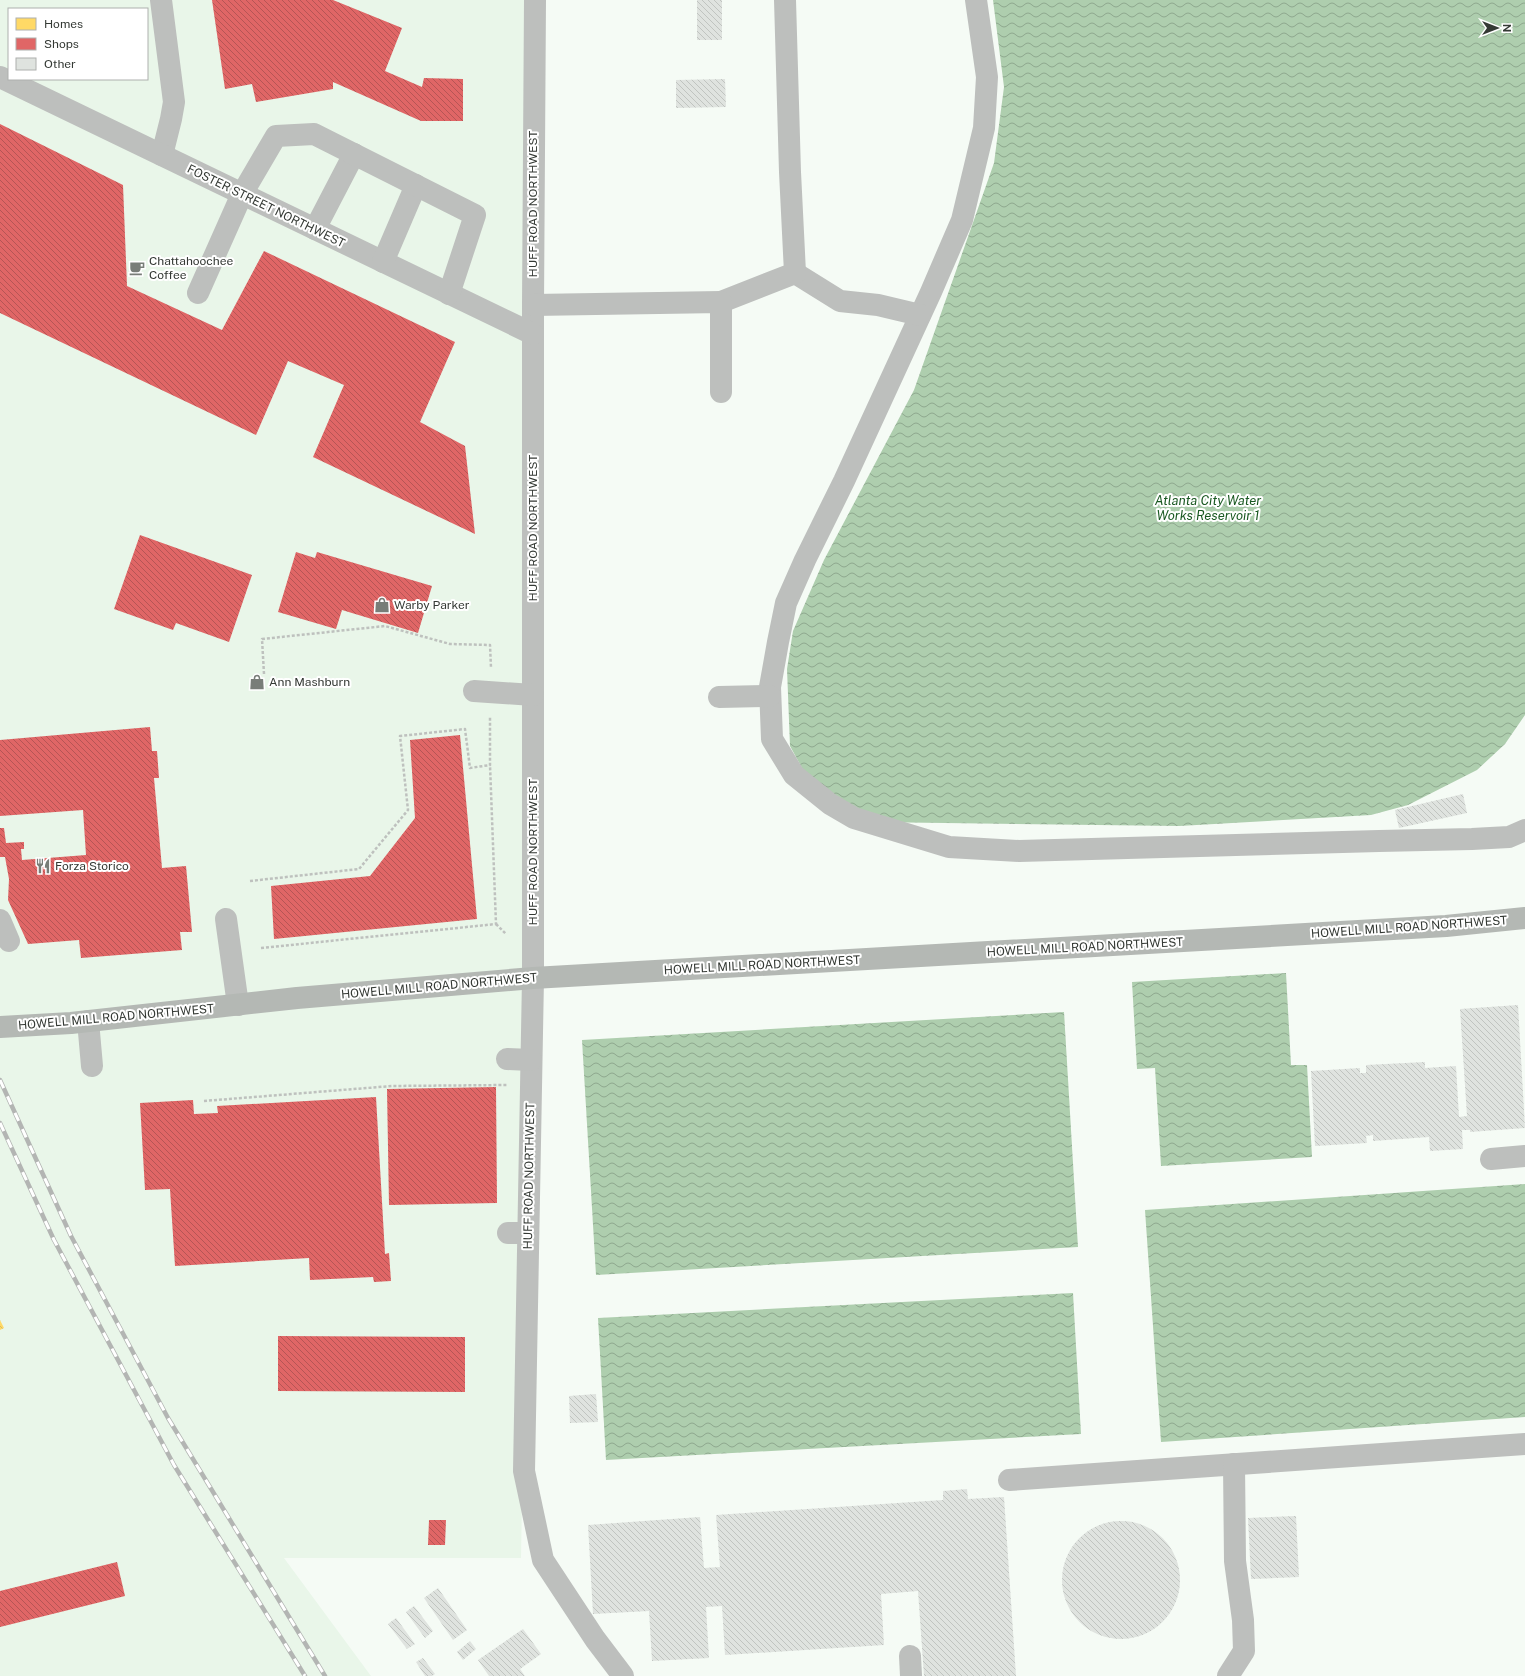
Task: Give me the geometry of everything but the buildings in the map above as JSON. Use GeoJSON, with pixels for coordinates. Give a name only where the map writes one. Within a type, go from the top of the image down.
{"type":"FeatureCollection","features":[{"type":"Feature","properties":{"kind":"main road","name":"HOWELL MILL ROAD NORTHWEST"},"geometry":{"type":"LineString","coordinates":[[0,1027],[80,1022],[297,998],[533,978],[1446,926],[1525,918]]}},
{"type":"Feature","properties":{"kind":"street"},"geometry":{"type":"LineString","coordinates":[[161,0],[174,102],[162,155]]}},
{"type":"Feature","properties":{"kind":"street"},"geometry":{"type":"LineString","coordinates":[[785,0],[790,172],[795,273]]}},
{"type":"Feature","properties":{"kind":"street"},"geometry":{"type":"LineString","coordinates":[[976,0],[987,78],[984,128],[962,220],[844,481],[805,560],[786,603],[778,642],[770,696],[772,739],[794,775],[830,804],[854,818],[949,847],[1026,850],[1472,840],[1509,837],[1525,830]]}},
{"type":"Feature","properties":{"kind":"street","name":"HUFF ROAD NORTHWEST"},"geometry":{"type":"LineString","coordinates":[[529,3],[533,305],[533,978],[531,1060],[518,1233],[524,1471],[543,1560],[595,1639],[623,1676]]}},
{"type":"Feature","properties":{"kind":"street","name":"FOSTER STREET NORTHWEST"},"geometry":{"type":"LineString","coordinates":[[0,77],[533,334]]}},
{"type":"Feature","properties":{"kind":"street"},"geometry":{"type":"LineString","coordinates":[[198,293],[242,194],[276,136],[314,134],[475,214],[449,294]]}},
{"type":"Feature","properties":{"kind":"street"},"geometry":{"type":"LineString","coordinates":[[315,229],[354,154]]}},
{"type":"Feature","properties":{"kind":"street"},"geometry":{"type":"LineString","coordinates":[[383,262],[416,185]]}},
{"type":"Feature","properties":{"kind":"street"},"geometry":{"type":"LineString","coordinates":[[533,305],[721,302],[795,273]]}},
{"type":"Feature","properties":{"kind":"street"},"geometry":{"type":"LineString","coordinates":[[795,273],[840,301],[878,305],[920,315]]}},
{"type":"Feature","properties":{"kind":"street"},"geometry":{"type":"LineString","coordinates":[[721,302],[721,392]]}},
{"type":"Feature","properties":{"kind":"street"},"geometry":{"type":"LineString","coordinates":[[485,699],[533,695]]}},
{"type":"Feature","properties":{"kind":"street"},"geometry":{"type":"LineString","coordinates":[[719,697],[770,696]]}},
{"type":"Feature","properties":{"kind":"street"},"geometry":{"type":"LineString","coordinates":[[226,919],[238,1005]]}},
{"type":"Feature","properties":{"kind":"street"},"geometry":{"type":"LineString","coordinates":[[0,920],[9,941]]}},
{"type":"Feature","properties":{"kind":"street"},"geometry":{"type":"LineString","coordinates":[[80,1022],[92,1066]]}},
{"type":"Feature","properties":{"kind":"street"},"geometry":{"type":"LineString","coordinates":[[507,1059],[531,1060]]}},
{"type":"Feature","properties":{"kind":"street"},"geometry":{"type":"LineString","coordinates":[[1491,1159],[1525,1156]]}},
{"type":"Feature","properties":{"kind":"street"},"geometry":{"type":"LineString","coordinates":[[1009,1480],[1525,1444]]}},
{"type":"Feature","properties":{"kind":"street"},"geometry":{"type":"LineString","coordinates":[[1228,1676],[1244,1651],[1243,1620],[1235,1562],[1234,1464]]}},
{"type":"Feature","properties":{"kind":"path"},"geometry":{"type":"LineString","coordinates":[[264,674],[262,639],[385,626],[450,644],[490,645],[485,699],[490,764],[496,924],[506,934]]}},
{"type":"Feature","properties":{"kind":"path"},"geometry":{"type":"LineString","coordinates":[[250,881],[360,869],[408,810],[400,736],[466,729],[470,768],[490,764]]}},
{"type":"Feature","properties":{"kind":"path"},"geometry":{"type":"LineString","coordinates":[[261,948],[496,924]]}},
{"type":"Feature","properties":{"kind":"path"},"geometry":{"type":"LineString","coordinates":[[204,1101],[379,1087],[507,1085]]}},
{"type":"Feature","properties":{"kind":"shaded area"},"geometry":{"type":"Polygon","coordinates":[[[0,0],[532,0],[531,994],[521,1558],[284,1558],[371,1676],[0,1676],[0,0]]]}},
{"type":"Feature","properties":{"kind":"water","name":"Atlanta City Water Works Reservoir 1"},"geometry":{"type":"Polygon","coordinates":[[[993,0],[1525,0],[1525,715],[1505,744],[1477,770],[1408,805],[1371,815],[1179,826],[871,822],[808,779],[790,746],[787,669],[793,631],[824,560],[914,390],[994,163],[1004,87],[993,0]]]}},
{"type":"Feature","properties":{"kind":"water"},"geometry":{"type":"Polygon","coordinates":[[[1286,973],[1291,1065],[1307,1065],[1312,1157],[1161,1166],[1155,1068],[1137,1069],[1132,982],[1286,973]]]}},
{"type":"Feature","properties":{"kind":"water"},"geometry":{"type":"Polygon","coordinates":[[[1064,1012],[1078,1247],[596,1275],[582,1040],[1064,1012]]]}},
{"type":"Feature","properties":{"kind":"water"},"geometry":{"type":"Polygon","coordinates":[[[1525,1184],[1525,1417],[1161,1442],[1145,1210],[1525,1184]]]}},
{"type":"Feature","properties":{"kind":"water"},"geometry":{"type":"Polygon","coordinates":[[[1073,1293],[1081,1434],[606,1460],[598,1318],[1073,1293]]]}},
{"type":"Feature","properties":{"kind":"railway"},"geometry":{"type":"LineString","coordinates":[[0,1080],[71,1236],[168,1418],[325,1676]]}},
{"type":"Feature","properties":{"kind":"railway"},"geometry":{"type":"LineString","coordinates":[[0,1123],[54,1240],[174,1465],[305,1676]]}},
{"type":"Feature","properties":{"kind":"place","name":"Chattahoochee Coffee"},"geometry":{"type":"Point","coordinates":[137,268]}},
{"type":"Feature","properties":{"kind":"place","name":"Warby Parker"},"geometry":{"type":"Point","coordinates":[382,605]}},
{"type":"Feature","properties":{"kind":"place","name":"Ann Mashburn"},"geometry":{"type":"Point","coordinates":[257,682]}},
{"type":"Feature","properties":{"kind":"place","name":"Forza Storico"},"geometry":{"type":"Point","coordinates":[43,866]}}]}
